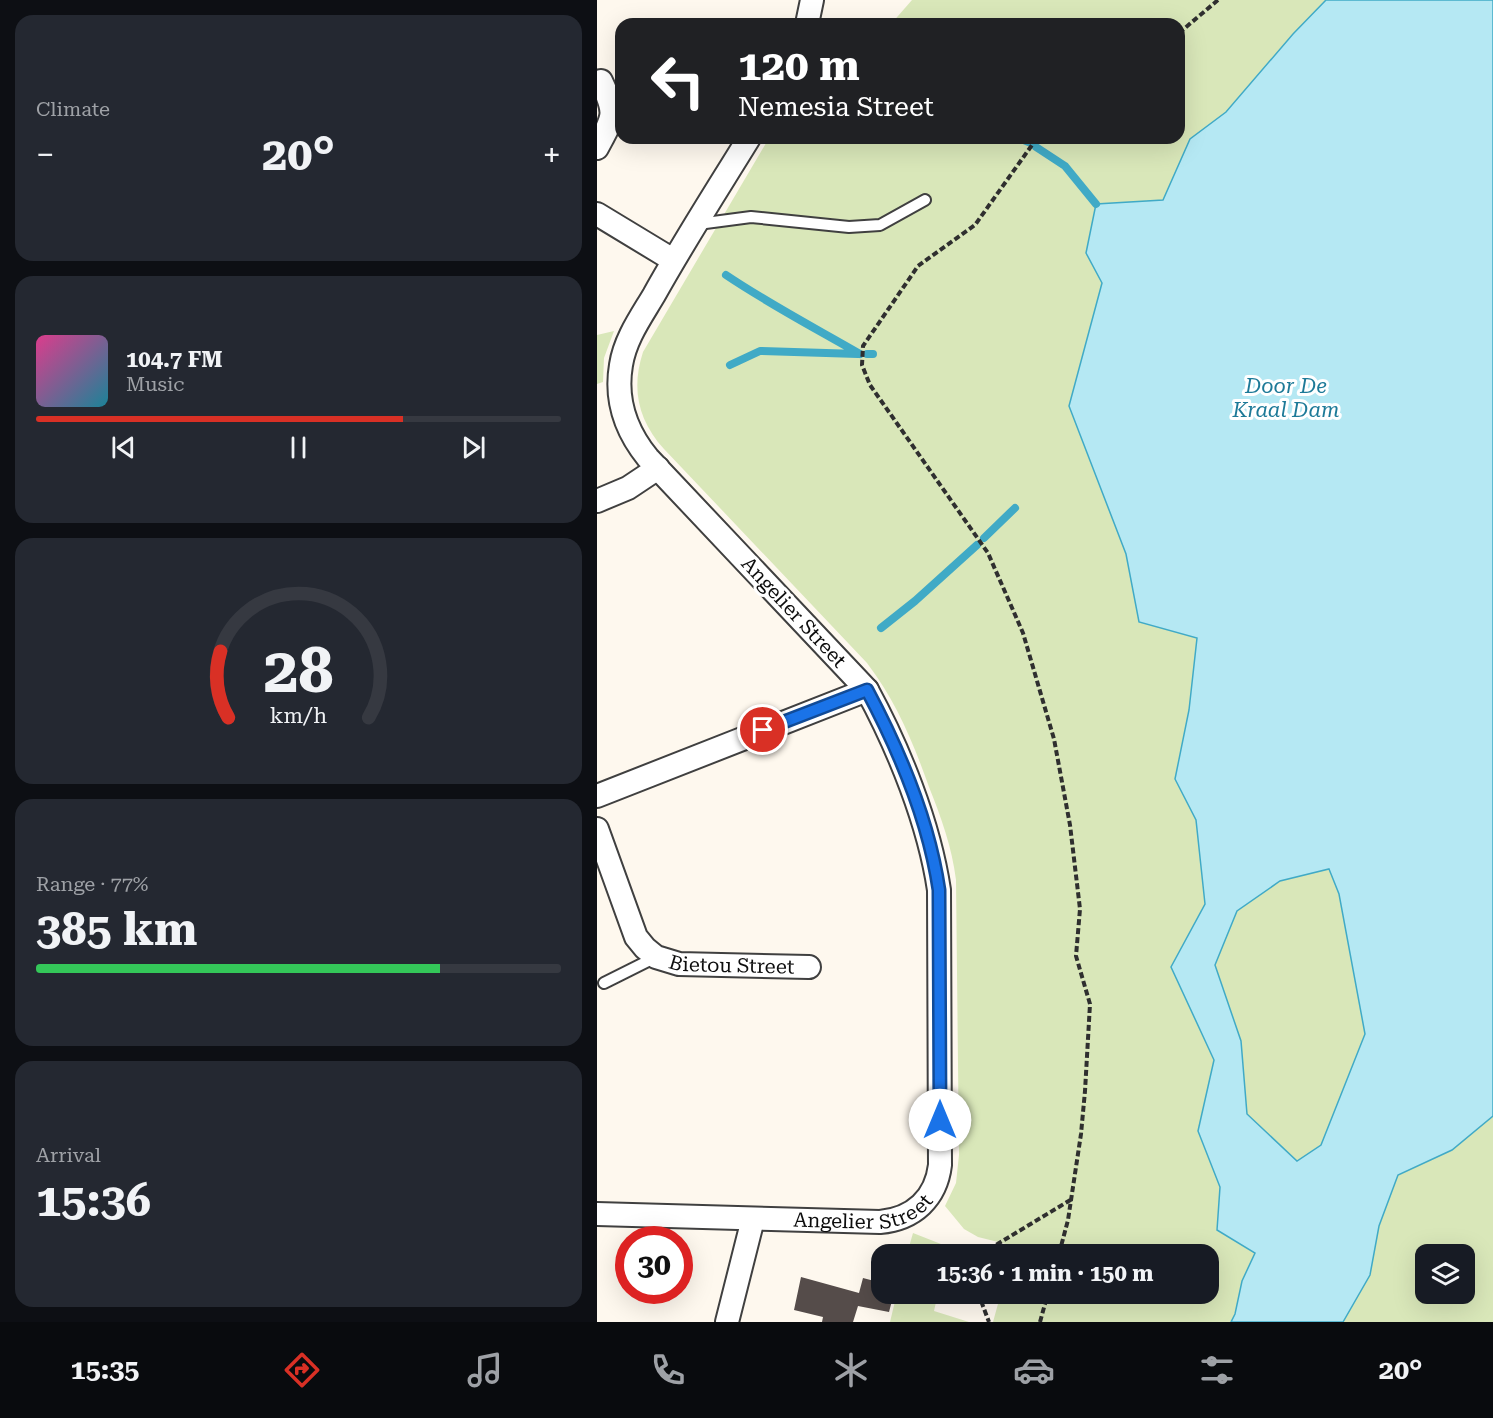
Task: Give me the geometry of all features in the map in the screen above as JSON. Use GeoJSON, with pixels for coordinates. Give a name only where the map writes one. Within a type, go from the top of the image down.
{"type":"FeatureCollection","features":[{"type":"Feature","properties":{"kind":"street"},"geometry":{"type":"LineString","coordinates":[[808,18],[811,0]]}},
{"type":"Feature","properties":{"kind":"street"},"geometry":{"type":"LineString","coordinates":[[597,148],[612,115],[611,102],[601,81]]}},
{"type":"Feature","properties":{"kind":"street","name":"Angelier Street"},"geometry":{"type":"LineString","coordinates":[[597,1214],[894,1221],[906,1216],[927,1200],[939,1178],[939,901],[935,860],[927,831],[885,723],[867,690],[637,444],[629,429],[619,397],[619,380],[625,348],[673,260],[745,144]]}},
{"type":"Feature","properties":{"kind":"street"},"geometry":{"type":"LineString","coordinates":[[597,214],[673,260]]}},
{"type":"Feature","properties":{"kind":"street"},"geometry":{"type":"LineString","coordinates":[[597,501],[629,488],[658,468]]}},
{"type":"Feature","properties":{"kind":"street"},"geometry":{"type":"LineString","coordinates":[[597,796],[867,690]]}},
{"type":"Feature","properties":{"kind":"street","name":"Bietou Street"},"geometry":{"type":"LineString","coordinates":[[597,829],[636,937],[657,957],[679,964],[809,967]]}},
{"type":"Feature","properties":{"kind":"street"},"geometry":{"type":"LineString","coordinates":[[727,1322],[753,1219]]}},
{"type":"Feature","properties":{"kind":"lane"},"geometry":{"type":"LineString","coordinates":[[696,224],[751,217],[849,227],[880,225],[924,200]]}},
{"type":"Feature","properties":{"kind":"lane"},"geometry":{"type":"LineString","coordinates":[[604,983],[657,957]]}},
{"type":"Feature","properties":{"kind":"path"},"geometry":{"type":"LineString","coordinates":[[1185,28],[1218,0]]}},
{"type":"Feature","properties":{"kind":"path"},"geometry":{"type":"LineString","coordinates":[[1033,144],[975,225],[918,267],[864,346],[862,365],[870,385],[988,553],[1023,633],[1054,739],[1070,825],[1080,909],[1076,956],[1090,1004],[1085,1091],[1072,1199],[1061,1244]]}},
{"type":"Feature","properties":{"kind":"path"},"geometry":{"type":"LineString","coordinates":[[998,1244],[1072,1199]]}},
{"type":"Feature","properties":{"kind":"path"},"geometry":{"type":"LineString","coordinates":[[982,1304],[989,1322]]}},
{"type":"Feature","properties":{"kind":"path"},"geometry":{"type":"LineString","coordinates":[[1040,1322],[1045,1304]]}},
{"type":"Feature","properties":{"kind":"green space"},"geometry":{"type":"Polygon","coordinates":[[[912,0],[1326,0],[1293,34],[1226,112],[1190,139],[1163,200],[1086,253],[1102,283],[1069,406],[1126,554],[1139,622],[1197,638],[1189,710],[1175,779],[1196,820],[1205,904],[1171,967],[1214,1060],[1198,1131],[1220,1187],[1217,1230],[1255,1253],[1242,1281],[1231,1322],[993,1322],[998,1304],[1219,1304],[1219,1244],[1006,1244],[978,1237],[964,1229],[945,1206],[956,1183],[959,1155],[956,880],[952,856],[938,810],[910,738],[887,692],[867,663],[655,438],[639,404],[639,366],[643,352],[765,144],[1185,144],[1185,18],[896,18],[912,0]]]}},
{"type":"Feature","properties":{"kind":"green space"},"geometry":{"type":"Polygon","coordinates":[[[614,331],[604,358],[603,382],[597,384],[597,335],[614,331]]]}},
{"type":"Feature","properties":{"kind":"green space"},"geometry":{"type":"Polygon","coordinates":[[[1329,869],[1339,894],[1365,1034],[1321,1146],[1297,1161],[1247,1114],[1241,1041],[1214,965],[1237,911],[1280,881],[1329,869]]]}},
{"type":"Feature","properties":{"kind":"green space"},"geometry":{"type":"Polygon","coordinates":[[[1493,1116],[1493,1322],[1343,1322],[1370,1275],[1379,1226],[1398,1175],[1452,1150],[1493,1116]]]}},
{"type":"Feature","properties":{"kind":"green space"},"geometry":{"type":"Polygon","coordinates":[[[913,1233],[941,1244],[910,1244],[913,1233]]]}},
{"type":"Feature","properties":{"kind":"green space"},"geometry":{"type":"Polygon","coordinates":[[[894,1304],[936,1304],[934,1311],[969,1322],[890,1322],[894,1304]]]}},
{"type":"Feature","properties":{"kind":"water","name":"Door De Kraal Dam"},"geometry":{"type":"Polygon","coordinates":[[[1326,0],[1493,0],[1493,1116],[1452,1150],[1398,1175],[1379,1226],[1370,1275],[1343,1322],[1231,1322],[1242,1281],[1255,1253],[1217,1230],[1220,1187],[1198,1131],[1214,1060],[1171,967],[1205,904],[1196,820],[1175,779],[1189,710],[1197,638],[1139,622],[1126,554],[1069,406],[1102,283],[1086,253],[1096,204],[1163,200],[1190,139],[1226,112],[1293,34],[1326,0]],[[1329,869],[1280,881],[1237,911],[1215,965],[1241,1041],[1247,1114],[1297,1161],[1321,1145],[1365,1034],[1339,894],[1329,869]]]}},
{"type":"Feature","properties":{"kind":"building"},"geometry":{"type":"Polygon","coordinates":[[[801,1277],[859,1293],[863,1278],[871,1280],[871,1304],[891,1304],[889,1312],[858,1306],[853,1322],[822,1322],[823,1317],[794,1310],[801,1277]]]}},
{"type":"Feature","properties":{"kind":"waterway"},"geometry":{"type":"LineString","coordinates":[[1036,147],[1065,166],[1096,204]]}},
{"type":"Feature","properties":{"kind":"waterway"},"geometry":{"type":"LineString","coordinates":[[726,275],[775,306],[860,354]]}},
{"type":"Feature","properties":{"kind":"waterway"},"geometry":{"type":"LineString","coordinates":[[730,365],[760,351],[858,354]]}},
{"type":"Feature","properties":{"kind":"waterway"},"geometry":{"type":"LineString","coordinates":[[867,354],[873,354]]}},
{"type":"Feature","properties":{"kind":"waterway"},"geometry":{"type":"LineString","coordinates":[[984,538],[1015,508]]}},
{"type":"Feature","properties":{"kind":"waterway"},"geometry":{"type":"LineString","coordinates":[[881,628],[915,601],[977,545]]}},
{"type":"Feature","properties":{"kind":"route"},"geometry":{"type":"LineString","coordinates":[[763,730],[867,690],[885,723],[927,831],[935,860],[939,890],[940,1120]]}}]}
